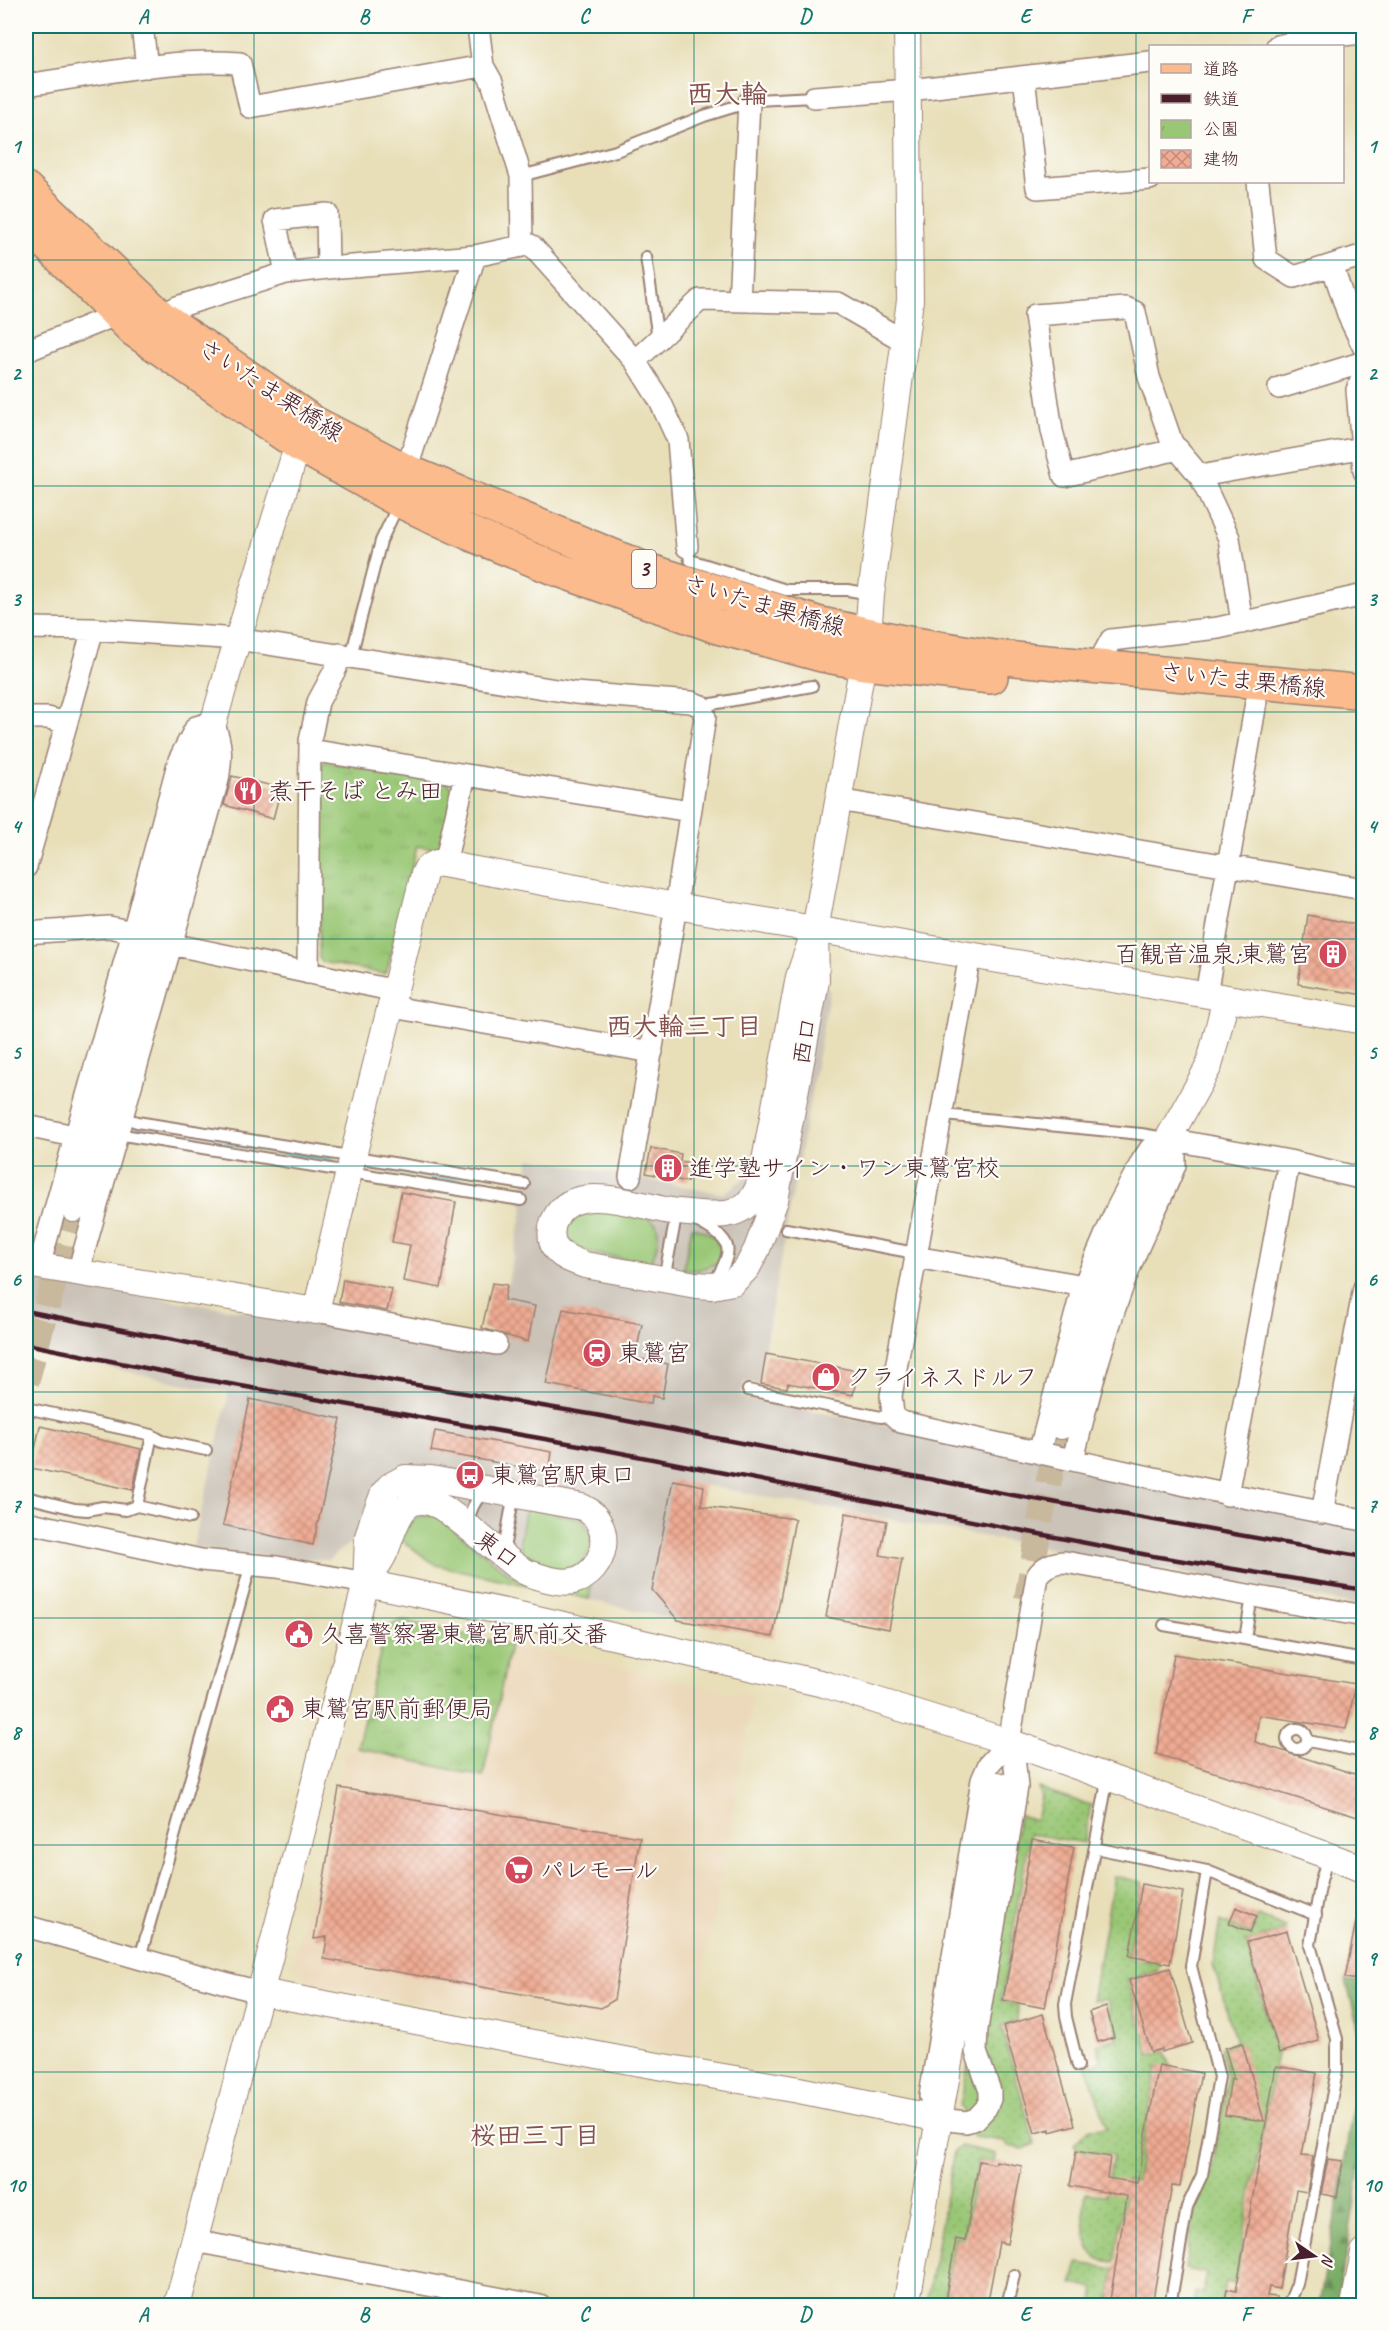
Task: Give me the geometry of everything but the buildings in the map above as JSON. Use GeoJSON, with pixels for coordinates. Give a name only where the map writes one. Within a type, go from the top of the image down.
{"type":"FeatureCollection","features":[{"type":"Feature","properties":{"kind":"main road","name":"さいたま栗橋線"},"geometry":{"type":"LineString","coordinates":[[26,189],[161,317],[306,434]]}},
{"type":"Feature","properties":{"kind":"main road","name":"さいたま栗橋線"},"geometry":{"type":"LineString","coordinates":[[26,223],[134,330],[306,434],[403,486],[471,534],[556,569],[686,616],[822,655],[866,649],[994,657],[1364,692]]}},
{"type":"Feature","properties":{"kind":"main road","name":"さいたま栗橋線"},"geometry":{"type":"LineString","coordinates":[[866,649],[917,670],[1364,712]]}},
{"type":"Feature","properties":{"kind":"street"},"geometry":{"type":"LineString","coordinates":[[142,26],[147,67]]}},
{"type":"Feature","properties":{"kind":"street"},"geometry":{"type":"LineString","coordinates":[[161,317],[177,307],[286,273],[475,256],[522,246],[521,176],[492,82],[483,66],[478,26]]}},
{"type":"Feature","properties":{"kind":"street"},"geometry":{"type":"LineString","coordinates":[[815,930],[866,649],[871,594],[910,300],[907,28]]}},
{"type":"Feature","properties":{"kind":"street"},"geometry":{"type":"LineString","coordinates":[[1307,44],[1364,33]]}},
{"type":"Feature","properties":{"kind":"street"},"geometry":{"type":"LineString","coordinates":[[814,97],[909,90],[1149,62]]}},
{"type":"Feature","properties":{"kind":"street"},"geometry":{"type":"LineString","coordinates":[[26,85],[147,67],[240,63],[250,107],[483,66]]}},
{"type":"Feature","properties":{"kind":"street"},"geometry":{"type":"LineString","coordinates":[[1024,77],[1037,188],[1149,179]]}},
{"type":"Feature","properties":{"kind":"street"},"geometry":{"type":"LineString","coordinates":[[739,301],[749,102]]}},
{"type":"Feature","properties":{"kind":"street"},"geometry":{"type":"LineString","coordinates":[[1258,183],[1266,259],[1294,277],[1364,255]]}},
{"type":"Feature","properties":{"kind":"street"},"geometry":{"type":"LineString","coordinates":[[286,273],[274,220],[327,213],[328,268]]}},
{"type":"Feature","properties":{"kind":"street"},"geometry":{"type":"LineString","coordinates":[[522,241],[532,246],[635,361],[660,400],[678,440],[687,547]]}},
{"type":"Feature","properties":{"kind":"street"},"geometry":{"type":"LineString","coordinates":[[403,486],[432,384],[465,292],[475,256]]}},
{"type":"Feature","properties":{"kind":"street"},"geometry":{"type":"LineString","coordinates":[[1332,265],[1349,316],[1364,348]]}},
{"type":"Feature","properties":{"kind":"street"},"geometry":{"type":"LineString","coordinates":[[635,361],[700,300],[838,303],[904,341]]}},
{"type":"Feature","properties":{"kind":"street"},"geometry":{"type":"LineString","coordinates":[[1178,449],[1064,476],[1052,431],[1035,315],[1126,308],[1135,312],[1149,377],[1172,443],[1178,449],[1200,476],[1229,538],[1242,623]]}},
{"type":"Feature","properties":{"kind":"street"},"geometry":{"type":"LineString","coordinates":[[26,351],[118,314]]}},
{"type":"Feature","properties":{"kind":"street"},"geometry":{"type":"LineString","coordinates":[[1279,388],[1364,362]]}},
{"type":"Feature","properties":{"kind":"street"},"geometry":{"type":"LineString","coordinates":[[1364,374],[1357,390],[1360,448],[1364,471]]}},
{"type":"Feature","properties":{"kind":"street"},"geometry":{"type":"LineString","coordinates":[[74,1209],[237,639],[306,434]]}},
{"type":"Feature","properties":{"kind":"street"},"geometry":{"type":"LineString","coordinates":[[1200,476],[1360,448]]}},
{"type":"Feature","properties":{"kind":"street"},"geometry":{"type":"LineString","coordinates":[[1097,666],[1111,640],[1218,628],[1364,595]]}},
{"type":"Feature","properties":{"kind":"street"},"geometry":{"type":"LineString","coordinates":[[26,628],[93,629],[237,639],[575,693],[691,702],[701,706],[705,717],[630,1177]]}},
{"type":"Feature","properties":{"kind":"street"},"geometry":{"type":"LineString","coordinates":[[26,867],[93,629]]}},
{"type":"Feature","properties":{"kind":"street"},"geometry":{"type":"LineString","coordinates":[[308,973],[310,750],[313,716],[336,668],[346,655]]}},
{"type":"Feature","properties":{"kind":"street"},"geometry":{"type":"LineString","coordinates":[[1061,1426],[1074,1372],[1102,1283],[1126,1224],[1168,1139],[1209,1066],[1230,866],[1256,702]]}},
{"type":"Feature","properties":{"kind":"street"},"geometry":{"type":"LineString","coordinates":[[26,718],[48,718],[66,723]]}},
{"type":"Feature","properties":{"kind":"street"},"geometry":{"type":"LineString","coordinates":[[213,722],[196,727],[179,760],[133,932],[74,1136],[32,1265],[316,1311],[496,1344]]}},
{"type":"Feature","properties":{"kind":"street"},"geometry":{"type":"LineString","coordinates":[[79,1273],[81,1258],[218,780],[221,760],[220,740],[213,722]]}},
{"type":"Feature","properties":{"kind":"street"},"geometry":{"type":"LineString","coordinates":[[310,750],[690,811]]}},
{"type":"Feature","properties":{"kind":"street"},"geometry":{"type":"LineString","coordinates":[[445,864],[465,775]]}},
{"type":"Feature","properties":{"kind":"street"},"geometry":{"type":"LineString","coordinates":[[837,800],[1364,889]]}},
{"type":"Feature","properties":{"kind":"street"},"geometry":{"type":"LineString","coordinates":[[316,1311],[424,874],[431,865],[445,864],[815,930],[1364,1021]]}},
{"type":"Feature","properties":{"kind":"street"},"geometry":{"type":"LineString","coordinates":[[26,933],[109,927],[133,932]]}},
{"type":"Feature","properties":{"kind":"street","name":"西口"},"geometry":{"type":"LineString","coordinates":[[815,930],[816,981],[775,1200],[757,1249],[741,1276],[725,1285],[712,1286],[664,1280],[585,1265],[561,1253],[554,1245],[553,1222],[565,1205],[577,1200],[612,1199],[673,1211],[725,1214],[747,1205],[758,1191],[799,977],[815,930]]}},
{"type":"Feature","properties":{"kind":"street"},"geometry":{"type":"LineString","coordinates":[[171,944],[308,973],[394,999],[652,1052]]}},
{"type":"Feature","properties":{"kind":"street"},"geometry":{"type":"LineString","coordinates":[[970,955],[940,1112],[891,1396],[893,1415],[901,1422],[1227,1495],[1364,1520]]}},
{"type":"Feature","properties":{"kind":"street"},"geometry":{"type":"LineString","coordinates":[[26,1126],[74,1136]]}},
{"type":"Feature","properties":{"kind":"street"},"geometry":{"type":"LineString","coordinates":[[1073,1460],[1094,1371],[1115,1307],[1175,1165],[1175,1155],[1168,1139]]}},
{"type":"Feature","properties":{"kind":"street"},"geometry":{"type":"LineString","coordinates":[[1039,1453],[1082,1290],[1116,1210],[1150,1149],[1168,1139],[1289,1161],[1364,1179]]}},
{"type":"Feature","properties":{"kind":"street"},"geometry":{"type":"LineString","coordinates":[[1227,1495],[1289,1161]]}},
{"type":"Feature","properties":{"kind":"street"},"geometry":{"type":"LineString","coordinates":[[915,1255],[1073,1284],[1082,1290]]}},
{"type":"Feature","properties":{"kind":"street"},"geometry":{"type":"LineString","coordinates":[[1322,1513],[1364,1288]]}},
{"type":"Feature","properties":{"kind":"street","name":"東口"},"geometry":{"type":"LineString","coordinates":[[417,1477],[582,1507],[592,1512],[601,1525],[603,1544],[598,1560],[589,1573],[571,1582],[526,1572],[471,1529],[436,1504],[428,1501],[409,1506],[402,1511],[384,1553],[366,1583],[368,1543],[373,1520],[384,1493],[390,1486],[405,1478],[417,1477]]}},
{"type":"Feature","properties":{"kind":"street"},"geometry":{"type":"LineString","coordinates":[[26,1522],[201,1560],[251,1564],[366,1583],[515,1614],[824,1684],[1009,1742],[1364,1870]]}},
{"type":"Feature","properties":{"kind":"street"},"geometry":{"type":"LineString","coordinates":[[26,1926],[261,1992],[966,2122],[976,2119],[986,2108],[990,2099],[990,2091],[976,2052],[976,2041],[1017,1787],[1014,1755],[1009,1742],[1036,1576],[1056,1562],[1065,1562],[1364,1616]]}},
{"type":"Feature","properties":{"kind":"street"},"geometry":{"type":"LineString","coordinates":[[177,2306],[261,1992],[366,1583]]}},
{"type":"Feature","properties":{"kind":"street"},"geometry":{"type":"LineString","coordinates":[[940,2119],[930,2096],[982,1779],[989,1764],[1009,1742]]}},
{"type":"Feature","properties":{"kind":"street"},"geometry":{"type":"LineString","coordinates":[[906,2306],[998,1785]]}},
{"type":"Feature","properties":{"kind":"street"},"geometry":{"type":"LineString","coordinates":[[194,2241],[540,2306]]}},
{"type":"Feature","properties":{"kind":"street"},"geometry":{"type":"LineString","coordinates":[[1354,2306],[1364,2252]]}},
{"type":"Feature","properties":{"kind":"lane"},"geometry":{"type":"LineString","coordinates":[[521,176],[616,150],[704,116],[756,100],[814,97]]}},
{"type":"Feature","properties":{"kind":"lane"},"geometry":{"type":"LineString","coordinates":[[646,257],[658,340]]}},
{"type":"Feature","properties":{"kind":"lane"},"geometry":{"type":"LineString","coordinates":[[346,655],[381,541],[403,486]]}},
{"type":"Feature","properties":{"kind":"lane"},"geometry":{"type":"LineString","coordinates":[[687,547],[690,560],[786,590],[848,590],[871,594]]}},
{"type":"Feature","properties":{"kind":"lane"},"geometry":{"type":"LineString","coordinates":[[701,706],[812,686]]}},
{"type":"Feature","properties":{"kind":"lane"},"geometry":{"type":"LineString","coordinates":[[940,1112],[954,1116],[1141,1134],[1168,1139]]}},
{"type":"Feature","properties":{"kind":"lane"},"geometry":{"type":"LineString","coordinates":[[120,1126],[137,1122],[521,1200]]}},
{"type":"Feature","properties":{"kind":"lane"},"geometry":{"type":"LineString","coordinates":[[120,1126],[351,1164],[524,1184]]}},
{"type":"Feature","properties":{"kind":"lane"},"geometry":{"type":"LineString","coordinates":[[664,1280],[675,1222],[673,1211]]}},
{"type":"Feature","properties":{"kind":"lane"},"geometry":{"type":"LineString","coordinates":[[673,1211],[717,1231],[725,1239],[728,1259],[712,1286]]}},
{"type":"Feature","properties":{"kind":"lane"},"geometry":{"type":"LineString","coordinates":[[786,1229],[915,1255]]}},
{"type":"Feature","properties":{"kind":"lane"},"geometry":{"type":"LineString","coordinates":[[748,1390],[881,1417],[893,1415]]}},
{"type":"Feature","properties":{"kind":"lane"},"geometry":{"type":"LineString","coordinates":[[26,1408],[152,1435],[162,1440],[206,1450]]}},
{"type":"Feature","properties":{"kind":"lane"},"geometry":{"type":"LineString","coordinates":[[136,1506],[152,1435]]}},
{"type":"Feature","properties":{"kind":"lane"},"geometry":{"type":"LineString","coordinates":[[471,1529],[470,1514],[478,1497],[486,1489]]}},
{"type":"Feature","properties":{"kind":"lane"},"geometry":{"type":"LineString","coordinates":[[506,1557],[505,1543],[514,1494]]}},
{"type":"Feature","properties":{"kind":"lane"},"geometry":{"type":"LineString","coordinates":[[26,1497],[87,1510],[103,1507],[126,1510],[136,1506],[190,1518]]}},
{"type":"Feature","properties":{"kind":"lane"},"geometry":{"type":"LineString","coordinates":[[140,1958],[251,1564]]}},
{"type":"Feature","properties":{"kind":"lane"},"geometry":{"type":"LineString","coordinates":[[1245,1639],[1252,1596]]}},
{"type":"Feature","properties":{"kind":"lane"},"geometry":{"type":"LineString","coordinates":[[1164,1625],[1364,1660]]}},
{"type":"Feature","properties":{"kind":"lane"},"geometry":{"type":"LineString","coordinates":[[1308,1741],[1364,1752]]}},
{"type":"Feature","properties":{"kind":"lane"},"geometry":{"type":"LineString","coordinates":[[1078,2066],[1065,2004],[1108,1777]]}},
{"type":"Feature","properties":{"kind":"lane"},"geometry":{"type":"LineString","coordinates":[[1095,1848],[1207,1871],[1316,1915]]}},
{"type":"Feature","properties":{"kind":"lane"},"geometry":{"type":"LineString","coordinates":[[1288,2306],[1297,2284],[1337,2070],[1337,2039],[1310,1945],[1321,1880],[1329,1856]]}},
{"type":"Feature","properties":{"kind":"lane"},"geometry":{"type":"LineString","coordinates":[[1170,2306],[1187,2207],[1202,2175],[1219,2077],[1191,1965],[1207,1871]]}},
{"type":"Feature","properties":{"kind":"lane"},"geometry":{"type":"LineString","coordinates":[[1007,2306],[1014,2276]]}},
{"type":"Feature","properties":{"kind":"shaded area"},"geometry":{"type":"Polygon","coordinates":[[[784,978],[830,989],[758,1384],[744,1381],[741,1397],[889,1426],[1214,1499],[1363,1528],[1363,1606],[674,1480],[652,1590],[678,1620],[436,1565],[401,1540],[361,1534],[328,1560],[221,1552],[193,1547],[229,1393],[26,1350],[26,1278],[494,1350],[524,1205],[520,1204],[530,1158],[723,1194],[751,1173],[784,978]]]}},
{"type":"Feature","properties":{"kind":"shaded area","name":"パレモール"},"geometry":{"type":"Polygon","coordinates":[[[510,1645],[753,1697],[689,2054],[308,1982],[293,1963],[345,1756],[357,1748],[483,1777],[510,1645]]]}},
{"type":"Feature","properties":{"kind":"green space"},"geometry":{"type":"Polygon","coordinates":[[[322,761],[446,781],[454,790],[443,844],[434,849],[417,846],[387,971],[384,974],[322,962],[319,958],[322,761]]]}},
{"type":"Feature","properties":{"kind":"green space"},"geometry":{"type":"Polygon","coordinates":[[[595,1210],[649,1218],[656,1224],[657,1245],[651,1260],[648,1263],[592,1253],[573,1243],[568,1231],[570,1224],[575,1218],[595,1210]]]}},
{"type":"Feature","properties":{"kind":"green space"},"geometry":{"type":"Polygon","coordinates":[[[692,1227],[705,1231],[719,1243],[718,1263],[697,1270],[683,1269],[692,1227]]]}},
{"type":"Feature","properties":{"kind":"green space"},"geometry":{"type":"Polygon","coordinates":[[[526,1507],[583,1520],[591,1535],[589,1551],[583,1563],[562,1570],[526,1560],[520,1541],[526,1507]]]}},
{"type":"Feature","properties":{"kind":"green space"},"geometry":{"type":"Polygon","coordinates":[[[421,1516],[436,1516],[512,1576],[591,1586],[589,1599],[436,1565],[401,1540],[409,1524],[421,1516]]]}},
{"type":"Feature","properties":{"kind":"green space"},"geometry":{"type":"Polygon","coordinates":[[[401,1620],[510,1645],[483,1777],[357,1748],[386,1628],[401,1620]]]}},
{"type":"Feature","properties":{"kind":"green space"},"geometry":{"type":"Polygon","coordinates":[[[1038,1788],[1091,1805],[1084,1843],[1030,1834],[1001,2001],[1018,2005],[1017,2021],[1001,2026],[1035,2144],[1023,2149],[1008,2146],[1005,2141],[974,2137],[967,2129],[989,2117],[980,2045],[1019,1815],[1036,1820],[1041,1797],[1038,1788]]]}},
{"type":"Feature","properties":{"kind":"green space"},"geometry":{"type":"Polygon","coordinates":[[[1114,1876],[1142,1882],[1127,1958],[1160,1963],[1157,1971],[1127,1980],[1150,2055],[1166,2052],[1171,2068],[1157,2067],[1136,2181],[1128,2180],[1114,2262],[1097,2258],[1091,2252],[1084,2217],[1086,2193],[1106,2195],[1113,2155],[1077,2149],[1074,2144],[1090,2129],[1107,2128],[1086,2065],[1102,2062],[1097,2045],[1118,2038],[1107,1999],[1092,2001],[1114,1876]]]}},
{"type":"Feature","properties":{"kind":"green space"},"geometry":{"type":"Polygon","coordinates":[[[1258,1916],[1286,1927],[1285,1930],[1246,1942],[1277,2053],[1235,2283],[1226,2282],[1222,2305],[1193,2305],[1195,2292],[1203,2293],[1207,2273],[1185,2269],[1195,2207],[1212,2171],[1227,2078],[1221,2047],[1236,2042],[1213,1964],[1220,1921],[1251,1934],[1258,1916]]]}},
{"type":"Feature","properties":{"kind":"green space"},"geometry":{"type":"Polygon","coordinates":[[[1346,1980],[1363,1983],[1363,2153],[1337,2305],[1319,2305],[1339,2198],[1362,2043],[1346,1980]]]}},
{"type":"Feature","properties":{"kind":"green space"},"geometry":{"type":"Polygon","coordinates":[[[968,2066],[981,2098],[974,2109],[965,2114],[960,2106],[968,2066]]]}},
{"type":"Feature","properties":{"kind":"green space"},"geometry":{"type":"Polygon","coordinates":[[[961,2146],[996,2154],[994,2162],[978,2160],[963,2239],[955,2238],[943,2305],[926,2305],[954,2152],[961,2146]]]}},
{"type":"Feature","properties":{"kind":"green space"},"geometry":{"type":"Polygon","coordinates":[[[1078,2263],[1115,2269],[1108,2305],[1092,2305],[1095,2289],[1072,2284],[1078,2263]]]}},
{"type":"Feature","properties":{"kind":"waterway"},"geometry":{"type":"LineString","coordinates":[[138,1129],[332,1160]]}},
{"type":"Feature","properties":{"kind":"waterway"},"geometry":{"type":"LineString","coordinates":[[374,1167],[518,1190]]}},
{"type":"Feature","properties":{"kind":"tunnel"},"geometry":{"type":"LineString","coordinates":[[26,1382],[74,1209]]}},
{"type":"Feature","properties":{"kind":"tunnel"},"geometry":{"type":"LineString","coordinates":[[1027,1599],[1042,1511],[1061,1426]]}},
{"type":"Feature","properties":{"kind":"railway"},"geometry":{"type":"LineString","coordinates":[[26,1311],[321,1369],[596,1415],[1007,1494],[1364,1557]]}},
{"type":"Feature","properties":{"kind":"railway"},"geometry":{"type":"LineString","coordinates":[[26,1344],[195,1378],[585,1446],[1153,1556],[1364,1590]]}},
{"type":"Feature","properties":{"kind":"place","name":"煮干そば とみ田"},"geometry":{"type":"Point","coordinates":[248,791]}},
{"type":"Feature","properties":{"kind":"place","name":"百観音温泉;東鷲宮"},"geometry":{"type":"Point","coordinates":[1333,954]}},
{"type":"Feature","properties":{"kind":"place","name":"進学塾サイン・ワン東鷲宮校"},"geometry":{"type":"Point","coordinates":[668,1168]}},
{"type":"Feature","properties":{"kind":"place","name":"東鷲宮"},"geometry":{"type":"Point","coordinates":[597,1353]}},
{"type":"Feature","properties":{"kind":"place","name":"クライネスドルフ"},"geometry":{"type":"Point","coordinates":[826,1377]}},
{"type":"Feature","properties":{"kind":"place","name":"東鷲宮駅東口"},"geometry":{"type":"Point","coordinates":[470,1475]}},
{"type":"Feature","properties":{"kind":"place","name":"久喜警察署東鷲宮駅前交番"},"geometry":{"type":"Point","coordinates":[299,1634]}},
{"type":"Feature","properties":{"kind":"place","name":"東鷲宮駅前郵便局"},"geometry":{"type":"Point","coordinates":[280,1709]}},
{"type":"Feature","properties":{"kind":"place","name":"パレモール"},"geometry":{"type":"Point","coordinates":[519,1870]}},
{"type":"Feature","properties":{"kind":"district","name":"西大輪"},"geometry":{"type":"Point","coordinates":[727,94]}},
{"type":"Feature","properties":{"kind":"district","name":"西大輪三丁目"},"geometry":{"type":"Point","coordinates":[684,1026]}},
{"type":"Feature","properties":{"kind":"district","name":"桜田三丁目"},"geometry":{"type":"Point","coordinates":[535,2135]}}]}
